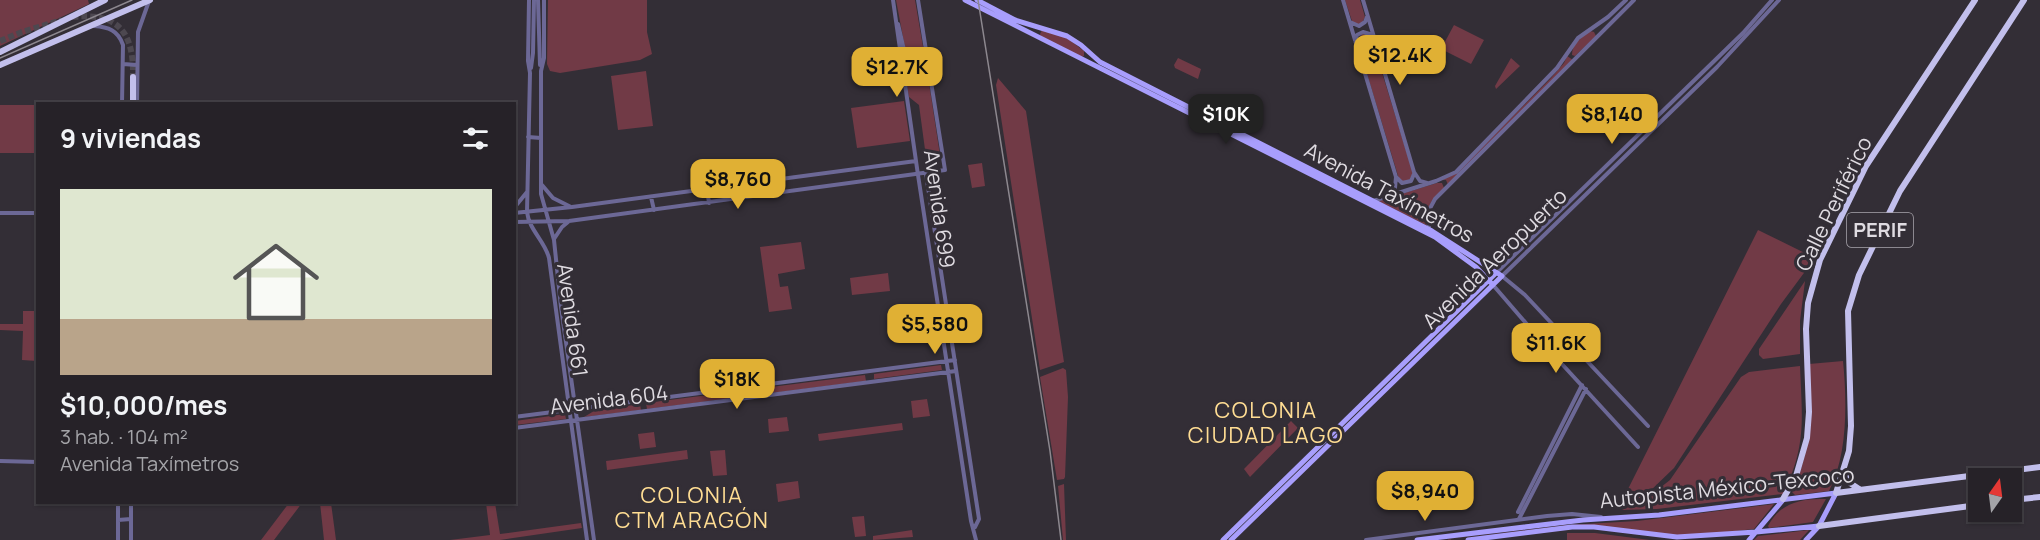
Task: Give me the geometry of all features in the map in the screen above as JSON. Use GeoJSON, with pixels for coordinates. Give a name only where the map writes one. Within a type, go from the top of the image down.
{"type":"FeatureCollection","features":[{"type":"Feature","properties":{"kind":"highway"},"geometry":{"type":"LineString","coordinates":[[0,52],[105,0]]}},
{"type":"Feature","properties":{"kind":"highway"},"geometry":{"type":"LineString","coordinates":[[0,65],[150,0]]}},
{"type":"Feature","properties":{"kind":"highway","name":"Calle Periférico"},"geometry":{"type":"LineString","coordinates":[[1783,499],[1796,476],[1807,438],[1809,412],[1806,339],[1808,303],[1820,260],[1866,166],[1975,0]]}},
{"type":"Feature","properties":{"kind":"highway","name":"PERIF"},"geometry":{"type":"LineString","coordinates":[[1836,494],[1849,451],[1851,426],[1848,311],[1859,275],[1900,190],[2024,0]]}},
{"type":"Feature","properties":{"kind":"highway"},"geometry":{"type":"LineString","coordinates":[[133,77],[135,102]]}},
{"type":"Feature","properties":{"kind":"highway","name":"Autopista México-Texcoco"},"geometry":{"type":"LineString","coordinates":[[1836,494],[1860,489],[2040,467]]}},
{"type":"Feature","properties":{"kind":"highway"},"geometry":{"type":"LineString","coordinates":[[1845,469],[1847,479],[1860,489]]}},
{"type":"Feature","properties":{"kind":"highway"},"geometry":{"type":"LineString","coordinates":[[2022,499],[2040,497]]}},
{"type":"Feature","properties":{"kind":"highway","name":"Autopista México-Texcoco"},"geometry":{"type":"LineString","coordinates":[[1819,526],[1968,506]]}},
{"type":"Feature","properties":{"kind":"main road","name":"Avenida Taxímetros"},"geometry":{"type":"LineString","coordinates":[[965,0],[1040,38],[1093,61],[1429,232],[1499,274]]}},
{"type":"Feature","properties":{"kind":"main road","name":"Avenida Taxímetros"},"geometry":{"type":"LineString","coordinates":[[977,0],[1015,20],[1067,36],[1081,45],[1093,61]]}},
{"type":"Feature","properties":{"kind":"main road"},"geometry":{"type":"LineString","coordinates":[[1040,38],[1039,31],[1045,28]]}},
{"type":"Feature","properties":{"kind":"main road","name":"Avenida Taxímetros"},"geometry":{"type":"LineString","coordinates":[[1429,232],[1460,254],[1490,282]]}},
{"type":"Feature","properties":{"kind":"main road","name":"Avenida Aeropuerto"},"geometry":{"type":"LineString","coordinates":[[1223,540],[1499,274]]}},
{"type":"Feature","properties":{"kind":"main road","name":"Avenida Aeropuerto"},"geometry":{"type":"LineString","coordinates":[[1231,540],[1345,424]]}},
{"type":"Feature","properties":{"kind":"main road","name":"Autopista México-Texcoco"},"geometry":{"type":"LineString","coordinates":[[1418,540],[1583,520],[1659,515],[1836,494]]}},
{"type":"Feature","properties":{"kind":"main road","name":"PERIF"},"geometry":{"type":"LineString","coordinates":[[1806,540],[1819,526],[1836,494]]}},
{"type":"Feature","properties":{"kind":"main road","name":"Calle Periférico"},"geometry":{"type":"LineString","coordinates":[[1749,540],[1783,499]]}},
{"type":"Feature","properties":{"kind":"main road","name":"Autopista México-Texcoco"},"geometry":{"type":"LineString","coordinates":[[1468,540],[1572,527],[1594,527],[1677,537],[1819,526]]}},
{"type":"Feature","properties":{"kind":"main road"},"geometry":{"type":"LineString","coordinates":[[1725,535],[1733,540]]}},
{"type":"Feature","properties":{"kind":"street"},"geometry":{"type":"LineString","coordinates":[[135,102],[138,32],[140,21],[150,0]]}},
{"type":"Feature","properties":{"kind":"street","name":"Avenida 661"},"geometry":{"type":"LineString","coordinates":[[529,0],[528,222],[547,250],[577,420],[594,540]]}},
{"type":"Feature","properties":{"kind":"street"},"geometry":{"type":"LineString","coordinates":[[534,0],[541,71]]}},
{"type":"Feature","properties":{"kind":"street"},"geometry":{"type":"LineString","coordinates":[[530,73],[538,0]]}},
{"type":"Feature","properties":{"kind":"street","name":"Avenida 661"},"geometry":{"type":"LineString","coordinates":[[544,0],[544,58],[541,71],[541,194],[554,240],[569,410],[587,540]]}},
{"type":"Feature","properties":{"kind":"street","name":"Avenida 699"},"geometry":{"type":"LineString","coordinates":[[893,0],[948,372],[971,521],[976,540]]}},
{"type":"Feature","properties":{"kind":"street"},"geometry":{"type":"LineString","coordinates":[[516,222],[569,221],[945,170],[918,0]]}},
{"type":"Feature","properties":{"kind":"street"},"geometry":{"type":"LineString","coordinates":[[1343,0],[1396,177],[1395,188],[1388,195]]}},
{"type":"Feature","properties":{"kind":"street"},"geometry":{"type":"LineString","coordinates":[[1363,0],[1414,172],[1420,181],[1431,183]]}},
{"type":"Feature","properties":{"kind":"street"},"geometry":{"type":"LineString","coordinates":[[1372,203],[1388,195],[1449,177],[1557,68],[1578,38],[1608,17],[1626,0]]}},
{"type":"Feature","properties":{"kind":"street"},"geometry":{"type":"LineString","coordinates":[[1429,232],[1429,208],[1444,191],[1634,0]]}},
{"type":"Feature","properties":{"kind":"street","name":"Avenida Aeropuerto"},"geometry":{"type":"LineString","coordinates":[[1499,274],[1718,67],[1772,0]]}},
{"type":"Feature","properties":{"kind":"street","name":"Avenida Aeropuerto"},"geometry":{"type":"LineString","coordinates":[[1754,23],[1779,0]]}},
{"type":"Feature","properties":{"kind":"street"},"geometry":{"type":"LineString","coordinates":[[1350,22],[1357,26],[1361,25],[1365,22],[1367,14]]}},
{"type":"Feature","properties":{"kind":"street"},"geometry":{"type":"LineString","coordinates":[[895,18],[900,27],[909,72],[914,74],[925,72],[928,63]]}},
{"type":"Feature","properties":{"kind":"street"},"geometry":{"type":"LineString","coordinates":[[90,26],[108,28],[118,35],[123,45],[122,102]]}},
{"type":"Feature","properties":{"kind":"street"},"geometry":{"type":"LineString","coordinates":[[1587,31],[1596,31],[1596,39]]}},
{"type":"Feature","properties":{"kind":"street"},"geometry":{"type":"LineString","coordinates":[[1355,41],[1363,32],[1373,35]]}},
{"type":"Feature","properties":{"kind":"street"},"geometry":{"type":"LineString","coordinates":[[1570,49],[1572,57],[1578,57]]}},
{"type":"Feature","properties":{"kind":"street"},"geometry":{"type":"LineString","coordinates":[[123,64],[138,65]]}},
{"type":"Feature","properties":{"kind":"street"},"geometry":{"type":"LineString","coordinates":[[905,80],[930,77]]}},
{"type":"Feature","properties":{"kind":"street"},"geometry":{"type":"LineString","coordinates":[[528,137],[541,138]]}},
{"type":"Feature","properties":{"kind":"street"},"geometry":{"type":"LineString","coordinates":[[516,213],[916,161]]}},
{"type":"Feature","properties":{"kind":"street"},"geometry":{"type":"LineString","coordinates":[[1396,177],[1402,183],[1407,183],[1411,181],[1414,172]]}},
{"type":"Feature","properties":{"kind":"street","name":"Avenida 699"},"geometry":{"type":"LineString","coordinates":[[926,174],[979,519],[974,528]]}},
{"type":"Feature","properties":{"kind":"street"},"geometry":{"type":"LineString","coordinates":[[1436,181],[1446,184],[1444,191]]}},
{"type":"Feature","properties":{"kind":"street"},"geometry":{"type":"LineString","coordinates":[[541,184],[553,198],[572,207]]}},
{"type":"Feature","properties":{"kind":"street"},"geometry":{"type":"LineString","coordinates":[[708,189],[709,203]]}},
{"type":"Feature","properties":{"kind":"street"},"geometry":{"type":"LineString","coordinates":[[516,206],[527,192]]}},
{"type":"Feature","properties":{"kind":"street"},"geometry":{"type":"LineString","coordinates":[[651,197],[654,210]]}},
{"type":"Feature","properties":{"kind":"street"},"geometry":{"type":"LineString","coordinates":[[0,213],[36,213]]}},
{"type":"Feature","properties":{"kind":"street"},"geometry":{"type":"LineString","coordinates":[[554,240],[569,221]]}},
{"type":"Feature","properties":{"kind":"street","name":"Avenida Taxímetros"},"geometry":{"type":"LineString","coordinates":[[1499,274],[1525,294],[1648,426]]}},
{"type":"Feature","properties":{"kind":"street","name":"Avenida Taxímetros"},"geometry":{"type":"LineString","coordinates":[[1490,282],[1638,447]]}},
{"type":"Feature","properties":{"kind":"street","name":"Avenida 604"},"geometry":{"type":"LineString","coordinates":[[516,417],[955,360]]}},
{"type":"Feature","properties":{"kind":"street","name":"Avenida 604"},"geometry":{"type":"LineString","coordinates":[[516,428],[956,371]]}},
{"type":"Feature","properties":{"kind":"street"},"geometry":{"type":"LineString","coordinates":[[1518,512],[1582,384]]}},
{"type":"Feature","properties":{"kind":"street"},"geometry":{"type":"LineString","coordinates":[[1519,519],[1586,389]]}},
{"type":"Feature","properties":{"kind":"street"},"geometry":{"type":"LineString","coordinates":[[0,461],[36,462]]}},
{"type":"Feature","properties":{"kind":"street"},"geometry":{"type":"LineString","coordinates":[[118,504],[118,540]]}},
{"type":"Feature","properties":{"kind":"street"},"geometry":{"type":"LineString","coordinates":[[131,504],[131,540]]}},
{"type":"Feature","properties":{"kind":"street"},"geometry":{"type":"LineString","coordinates":[[1366,540],[1547,516],[1581,514],[1611,519]]}},
{"type":"Feature","properties":{"kind":"street"},"geometry":{"type":"LineString","coordinates":[[118,520],[131,519]]}},
{"type":"Feature","properties":{"kind":"shaded area"},"geometry":{"type":"Polygon","coordinates":[[[0,0],[88,0],[89,4],[0,46],[0,0]]]}},
{"type":"Feature","properties":{"kind":"shaded area"},"geometry":{"type":"Polygon","coordinates":[[[548,0],[647,0],[647,32],[652,54],[640,60],[560,73],[550,71],[547,64],[548,0]]]}},
{"type":"Feature","properties":{"kind":"shaded area"},"geometry":{"type":"Polygon","coordinates":[[[896,0],[915,0],[927,70],[913,73],[909,69],[896,0]]]}},
{"type":"Feature","properties":{"kind":"shaded area"},"geometry":{"type":"Polygon","coordinates":[[[1345,0],[1360,0],[1365,17],[1361,25],[1353,24],[1345,0]]]}},
{"type":"Feature","properties":{"kind":"shaded area"},"geometry":{"type":"Polygon","coordinates":[[[1454,25],[1484,40],[1471,64],[1441,49],[1454,25]]]}},
{"type":"Feature","properties":{"kind":"shaded area"},"geometry":{"type":"Polygon","coordinates":[[[1042,30],[1067,38],[1084,51],[1084,56],[1081,57],[1041,37],[1042,30]]]}},
{"type":"Feature","properties":{"kind":"shaded area"},"geometry":{"type":"Polygon","coordinates":[[[1590,31],[1596,36],[1575,56],[1572,55],[1575,44],[1590,31]]]}},
{"type":"Feature","properties":{"kind":"shaded area"},"geometry":{"type":"Polygon","coordinates":[[[1362,34],[1369,34],[1371,37],[1413,173],[1409,181],[1403,182],[1399,179],[1357,41],[1362,34]]]}},
{"type":"Feature","properties":{"kind":"shaded area"},"geometry":{"type":"Polygon","coordinates":[[[1567,56],[1573,60],[1448,185],[1446,180],[1442,180],[1457,172],[1550,79],[1567,56]]]}},
{"type":"Feature","properties":{"kind":"shaded area"},"geometry":{"type":"Polygon","coordinates":[[[1178,58],[1201,69],[1198,79],[1175,68],[1174,65],[1178,58]]]}},
{"type":"Feature","properties":{"kind":"shaded area"},"geometry":{"type":"Polygon","coordinates":[[[1511,58],[1520,66],[1496,89],[1495,86],[1511,58]]]}},
{"type":"Feature","properties":{"kind":"shaded area"},"geometry":{"type":"Polygon","coordinates":[[[646,71],[653,126],[618,130],[611,76],[646,71]]]}},
{"type":"Feature","properties":{"kind":"shaded area"},"geometry":{"type":"Polygon","coordinates":[[[998,78],[1026,111],[1064,362],[1040,370],[996,85],[998,78]]]}},
{"type":"Feature","properties":{"kind":"shaded area"},"geometry":{"type":"Polygon","coordinates":[[[929,83],[940,155],[926,157],[919,105],[909,97],[907,86],[929,83]]]}},
{"type":"Feature","properties":{"kind":"shaded area"},"geometry":{"type":"Polygon","coordinates":[[[904,101],[910,141],[857,148],[851,108],[904,101]]]}},
{"type":"Feature","properties":{"kind":"shaded area"},"geometry":{"type":"Polygon","coordinates":[[[0,105],[36,105],[34,153],[0,153],[0,105]]]}},
{"type":"Feature","properties":{"kind":"shaded area"},"geometry":{"type":"Polygon","coordinates":[[[982,163],[985,186],[972,188],[968,165],[982,163]]]}},
{"type":"Feature","properties":{"kind":"shaded area"},"geometry":{"type":"Polygon","coordinates":[[[1442,183],[1444,188],[1428,208],[1428,226],[1378,201],[1442,183]]]}},
{"type":"Feature","properties":{"kind":"shaded area"},"geometry":{"type":"Polygon","coordinates":[[[1758,230],[1815,258],[1781,304],[1674,468],[1648,493],[1620,505],[1758,230]]]}},
{"type":"Feature","properties":{"kind":"shaded area"},"geometry":{"type":"Polygon","coordinates":[[[801,242],[805,269],[778,274],[780,287],[788,286],[792,309],[769,312],[760,247],[801,242]]]}},
{"type":"Feature","properties":{"kind":"shaded area"},"geometry":{"type":"Polygon","coordinates":[[[888,273],[890,291],[852,295],[850,278],[888,273]]]}},
{"type":"Feature","properties":{"kind":"shaded area"},"geometry":{"type":"Polygon","coordinates":[[[1805,281],[1800,321],[1800,354],[1763,359],[1759,355],[1759,349],[1805,281]]]}},
{"type":"Feature","properties":{"kind":"shaded area"},"geometry":{"type":"Polygon","coordinates":[[[23,311],[36,311],[36,361],[22,360],[23,331],[0,330],[0,324],[23,324],[23,311]]]}},
{"type":"Feature","properties":{"kind":"shaded area"},"geometry":{"type":"Polygon","coordinates":[[[1843,361],[1845,428],[1835,477],[1829,491],[1795,495],[1792,492],[1799,476],[1807,445],[1809,364],[1843,361]]]}},
{"type":"Feature","properties":{"kind":"shaded area"},"geometry":{"type":"Polygon","coordinates":[[[941,365],[942,370],[874,379],[874,374],[941,365]]]}},
{"type":"Feature","properties":{"kind":"shaded area"},"geometry":{"type":"Polygon","coordinates":[[[1800,366],[1801,431],[1796,461],[1783,494],[1657,509],[1622,510],[1647,498],[1670,480],[1741,377],[1749,372],[1800,366]]]}},
{"type":"Feature","properties":{"kind":"shaded area"},"geometry":{"type":"Polygon","coordinates":[[[1063,368],[1066,370],[1068,397],[1065,477],[1057,480],[1040,377],[1063,368]]]}},
{"type":"Feature","properties":{"kind":"shaded area"},"geometry":{"type":"Polygon","coordinates":[[[865,375],[866,381],[772,393],[771,387],[865,375]]]}},
{"type":"Feature","properties":{"kind":"shaded area"},"geometry":{"type":"Polygon","coordinates":[[[763,388],[764,394],[647,409],[646,403],[763,388]]]}},
{"type":"Feature","properties":{"kind":"shaded area"},"geometry":{"type":"Polygon","coordinates":[[[927,399],[930,416],[913,418],[911,401],[927,399]]]}},
{"type":"Feature","properties":{"kind":"shaded area"},"geometry":{"type":"Polygon","coordinates":[[[640,404],[641,410],[584,417],[594,411],[640,404]]]}},
{"type":"Feature","properties":{"kind":"shaded area"},"geometry":{"type":"Polygon","coordinates":[[[565,414],[566,419],[516,425],[516,421],[565,414]]]}},
{"type":"Feature","properties":{"kind":"shaded area"},"geometry":{"type":"Polygon","coordinates":[[[787,417],[789,431],[769,433],[768,419],[787,417]]]}},
{"type":"Feature","properties":{"kind":"shaded area"},"geometry":{"type":"Polygon","coordinates":[[[1291,421],[1298,428],[1250,477],[1244,469],[1291,421]]]}},
{"type":"Feature","properties":{"kind":"shaded area"},"geometry":{"type":"Polygon","coordinates":[[[902,423],[903,430],[819,441],[818,434],[902,423]]]}},
{"type":"Feature","properties":{"kind":"shaded area"},"geometry":{"type":"Polygon","coordinates":[[[654,432],[656,447],[640,449],[638,434],[654,432]]]}},
{"type":"Feature","properties":{"kind":"shaded area"},"geometry":{"type":"Polygon","coordinates":[[[687,450],[688,459],[607,470],[606,461],[687,450]]]}},
{"type":"Feature","properties":{"kind":"shaded area"},"geometry":{"type":"Polygon","coordinates":[[[725,450],[727,475],[713,476],[710,451],[725,450]]]}},
{"type":"Feature","properties":{"kind":"shaded area"},"geometry":{"type":"Polygon","coordinates":[[[798,481],[800,498],[778,502],[776,484],[798,481]]]}},
{"type":"Feature","properties":{"kind":"shaded area"},"geometry":{"type":"Polygon","coordinates":[[[1064,484],[1066,540],[1063,540],[1058,486],[1064,484]]]}},
{"type":"Feature","properties":{"kind":"shaded area"},"geometry":{"type":"Polygon","coordinates":[[[1826,499],[1813,522],[1769,528],[1768,526],[1785,507],[1800,501],[1826,499]]]}},
{"type":"Feature","properties":{"kind":"shaded area"},"geometry":{"type":"Polygon","coordinates":[[[288,504],[301,504],[274,540],[261,540],[288,504]]]}},
{"type":"Feature","properties":{"kind":"shaded area"},"geometry":{"type":"Polygon","coordinates":[[[320,504],[331,504],[336,540],[324,540],[320,504]]]}},
{"type":"Feature","properties":{"kind":"shaded area"},"geometry":{"type":"Polygon","coordinates":[[[486,504],[495,504],[500,534],[581,523],[582,528],[500,540],[450,540],[490,535],[486,504]]]}},
{"type":"Feature","properties":{"kind":"shaded area"},"geometry":{"type":"Polygon","coordinates":[[[1774,504],[1754,529],[1690,536],[1564,526],[1443,540],[1568,525],[1637,521],[1774,504]]]}},
{"type":"Feature","properties":{"kind":"shaded area"},"geometry":{"type":"Polygon","coordinates":[[[864,516],[866,536],[855,537],[852,517],[864,516]]]}},
{"type":"Feature","properties":{"kind":"shaded area"},"geometry":{"type":"Polygon","coordinates":[[[912,530],[913,537],[873,540],[873,536],[912,530]]]}},
{"type":"Feature","properties":{"kind":"shaded area"},"geometry":{"type":"Polygon","coordinates":[[[1809,530],[1800,540],[1754,540],[1758,536],[1809,530]]]}},
{"type":"Feature","properties":{"kind":"shaded area"},"geometry":{"type":"Polygon","coordinates":[[[1567,533],[1595,533],[1650,540],[1567,540],[1567,533]]]}},
{"type":"Feature","properties":{"kind":"tunnel"},"geometry":{"type":"LineString","coordinates":[[72,17],[102,18],[112,22],[120,29],[127,37],[130,48],[133,77]]}},
{"type":"Feature","properties":{"kind":"tunnel"},"geometry":{"type":"LineString","coordinates":[[0,41],[62,20]]}},
{"type":"Feature","properties":{"kind":"railway"},"geometry":{"type":"LineString","coordinates":[[0,58],[132,0]]}},
{"type":"Feature","properties":{"kind":"railway"},"geometry":{"type":"LineString","coordinates":[[978,0],[1050,451],[1061,540]]}},
{"type":"Feature","properties":{"kind":"district","name":"COLONIA CIUDAD LAGO"},"geometry":{"type":"Point","coordinates":[1266,422]}},
{"type":"Feature","properties":{"kind":"district","name":"COLONIA CTM ARAGÓN"},"geometry":{"type":"Point","coordinates":[692,508]}}]}
